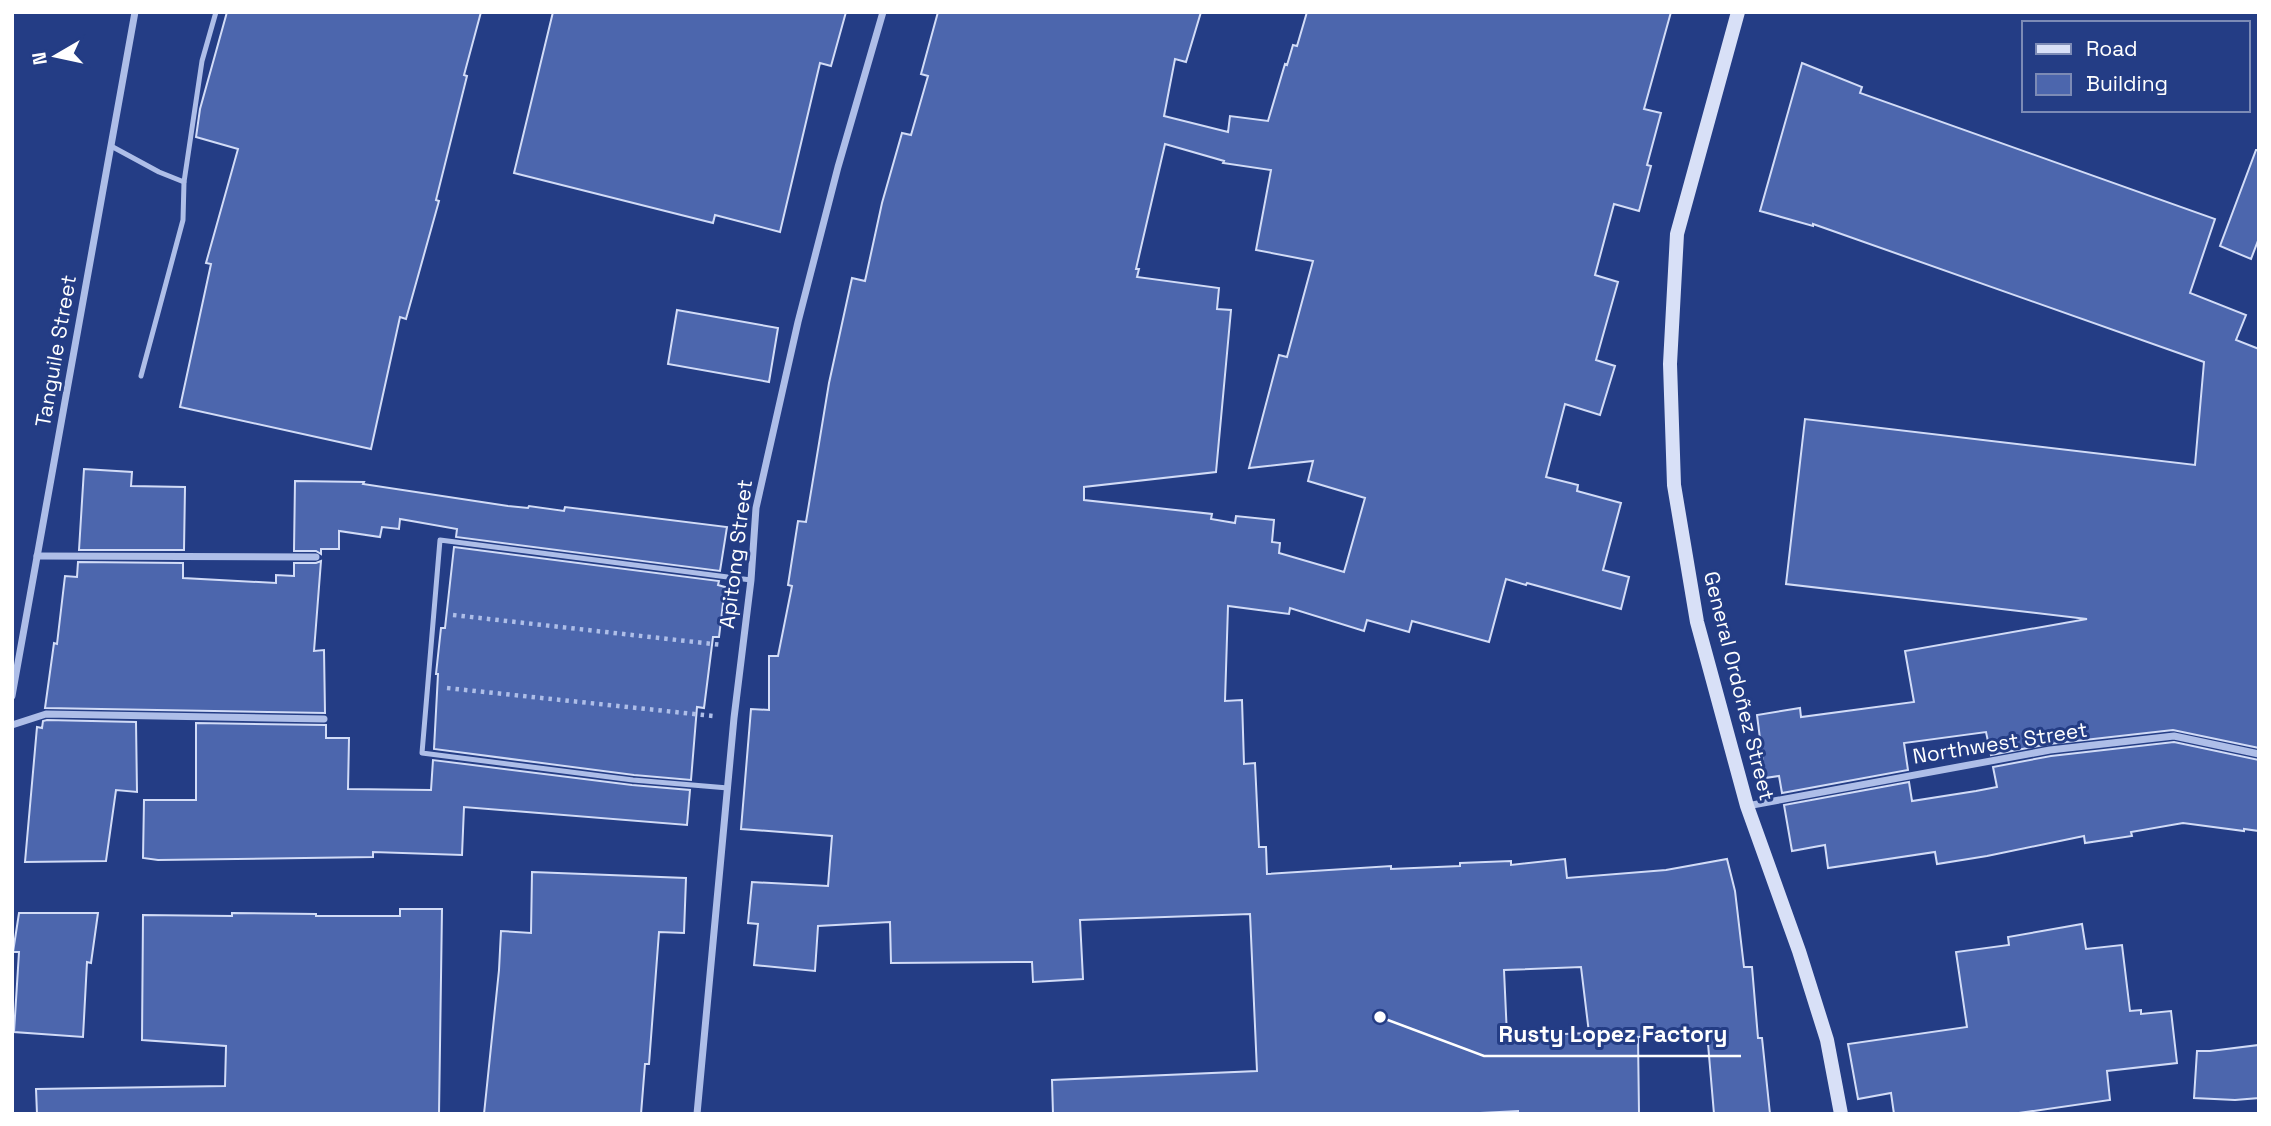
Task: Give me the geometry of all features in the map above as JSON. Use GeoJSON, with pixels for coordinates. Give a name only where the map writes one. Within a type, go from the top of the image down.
{"type":"FeatureCollection","features":[{"type":"Feature","properties":{"kind":"main road","name":"General Ordoñez Street"},"geometry":{"type":"LineString","coordinates":[[1738,12],[1677,234],[1670,364],[1674,485],[1694,609],[1747,806],[1799,951],[1826,1040],[1840,1114]]}},
{"type":"Feature","properties":{"kind":"street","name":"Tanguile Street"},"geometry":{"type":"LineString","coordinates":[[12,696],[135,12]]}},
{"type":"Feature","properties":{"kind":"street","name":"Apitong Street"},"geometry":{"type":"LineString","coordinates":[[697,1114],[756,509],[798,322],[838,167],[883,12]]}},
{"type":"Feature","properties":{"kind":"street"},"geometry":{"type":"LineString","coordinates":[[37,556],[316,557]]}},
{"type":"Feature","properties":{"kind":"street"},"geometry":{"type":"LineString","coordinates":[[12,725],[46,713],[324,719]]}},
{"type":"Feature","properties":{"kind":"street","name":"Northwest Street"},"geometry":{"type":"LineString","coordinates":[[1747,806],[2050,750],[2174,736],[2259,754]]}},
{"type":"Feature","properties":{"kind":"lane"},"geometry":{"type":"LineString","coordinates":[[141,376],[183,220],[184,182],[202,61],[216,12]]}},
{"type":"Feature","properties":{"kind":"lane"},"geometry":{"type":"LineString","coordinates":[[111,146],[184,182]]}},
{"type":"Feature","properties":{"kind":"lane"},"geometry":{"type":"LineString","coordinates":[[729,788],[633,780],[422,754],[440,540],[751,580]]}},
{"type":"Feature","properties":{"kind":"path"},"geometry":{"type":"LineString","coordinates":[[434,613],[715,644]]}},
{"type":"Feature","properties":{"kind":"path"},"geometry":{"type":"LineString","coordinates":[[428,686],[707,715]]}},
{"type":"Feature","properties":{"kind":"building"},"geometry":{"type":"Polygon","coordinates":[[[227,12],[481,12],[436,200],[439,201],[406,319],[400,317],[371,449],[180,407],[211,264],[206,263],[238,149],[196,137],[200,109],[227,12]]]}},
{"type":"Feature","properties":{"kind":"building"},"geometry":{"type":"Polygon","coordinates":[[[553,12],[846,12],[831,66],[820,63],[780,232],[715,215],[713,223],[514,173],[553,12]]]}},
{"type":"Feature","properties":{"kind":"building"},"geometry":{"type":"Polygon","coordinates":[[[938,12],[1201,12],[1186,62],[1175,59],[1164,116],[1228,132],[1230,116],[1268,121],[1285,64],[1287,65],[1293,45],[1297,46],[1307,12],[1671,12],[1644,109],[1661,113],[1647,165],[1651,166],[1639,211],[1614,204],[1595,275],[1618,282],[1596,360],[1615,366],[1600,415],[1565,404],[1546,477],[1578,485],[1577,491],[1621,503],[1603,570],[1629,577],[1621,609],[1506,579],[1489,642],[1412,621],[1409,632],[1367,620],[1364,631],[1290,608],[1289,614],[1228,606],[1225,701],[1242,700],[1244,764],[1255,763],[1259,847],[1266,847],[1267,874],[1391,866],[1391,869],[1460,866],[1460,863],[1511,861],[1511,865],[1565,859],[1567,878],[1666,870],[1727,859],[1735,891],[1744,967],[1752,967],[1758,1038],[1762,1038],[1770,1114],[1714,1114],[1707,1032],[1638,1037],[1639,1114],[1518,1114],[1518,1111],[1461,1114],[1053,1114],[1052,1080],[1257,1071],[1250,914],[1080,920],[1083,979],[1033,982],[1032,962],[891,963],[890,922],[818,926],[815,971],[754,965],[758,924],[748,923],[752,882],[828,886],[832,836],[741,829],[751,709],[769,710],[769,656],[778,656],[792,586],[788,585],[798,521],[806,522],[829,383],[852,278],[865,281],[882,203],[902,133],[911,135],[928,76],[921,74],[938,12]],[[1165,144],[1136,269],[1139,269],[1137,277],[1219,288],[1217,309],[1231,310],[1216,472],[1084,487],[1084,500],[1212,514],[1211,519],[1235,523],[1236,516],[1274,520],[1272,542],[1280,543],[1279,553],[1344,572],[1365,498],[1308,481],[1313,461],[1249,468],[1279,355],[1287,357],[1313,261],[1256,250],[1271,170],[1223,163],[1224,161],[1165,144]],[[1581,967],[1504,970],[1507,1036],[1589,1033],[1581,967]]]}},
{"type":"Feature","properties":{"kind":"building"},"geometry":{"type":"Polygon","coordinates":[[[1802,63],[1862,87],[1860,93],[2215,219],[2190,293],[2246,315],[2236,340],[2259,349],[2259,748],[2173,730],[2049,744],[1991,755],[1986,732],[1904,743],[1908,770],[1782,793],[1779,776],[1765,778],[1757,715],[1800,708],[1801,717],[1914,702],[1905,651],[2087,619],[1786,584],[1805,419],[2195,465],[2204,362],[1813,224],[1760,211],[1802,63]]]}},
{"type":"Feature","properties":{"kind":"building"},"geometry":{"type":"Polygon","coordinates":[[[2256,150],[2259,150],[2259,238],[2251,259],[2220,246],[2256,150]]]}},
{"type":"Feature","properties":{"kind":"building"},"geometry":{"type":"Polygon","coordinates":[[[677,310],[778,328],[769,382],[668,364],[677,310]]]}},
{"type":"Feature","properties":{"kind":"building"},"geometry":{"type":"Polygon","coordinates":[[[84,469],[132,472],[131,486],[185,487],[184,550],[79,550],[84,469]]]}},
{"type":"Feature","properties":{"kind":"building"},"geometry":{"type":"Polygon","coordinates":[[[295,481],[364,482],[363,484],[508,506],[564,511],[565,507],[727,527],[720,571],[456,537],[457,529],[400,519],[399,529],[382,527],[380,537],[339,531],[339,549],[321,549],[321,554],[316,551],[294,551],[295,481]]]}},
{"type":"Feature","properties":{"kind":"building"},"geometry":{"type":"Polygon","coordinates":[[[454,547],[719,581],[718,585],[725,587],[719,637],[713,637],[704,708],[697,707],[691,780],[434,749],[436,674],[441,628],[445,628],[454,547]]]}},
{"type":"Feature","properties":{"kind":"building"},"geometry":{"type":"Polygon","coordinates":[[[321,561],[314,651],[324,650],[325,713],[45,708],[54,643],[57,644],[65,576],[77,577],[78,562],[183,563],[183,578],[276,583],[276,575],[294,576],[294,563],[321,561]]]}},
{"type":"Feature","properties":{"kind":"building"},"geometry":{"type":"Polygon","coordinates":[[[43,721],[136,722],[137,792],[116,790],[106,861],[25,862],[37,727],[42,728],[43,721]]]}},
{"type":"Feature","properties":{"kind":"building"},"geometry":{"type":"Polygon","coordinates":[[[196,723],[326,725],[326,738],[349,738],[348,789],[431,790],[433,760],[690,790],[687,825],[464,807],[462,855],[373,852],[373,857],[143,858],[144,800],[196,800],[196,723]]]}},
{"type":"Feature","properties":{"kind":"building"},"geometry":{"type":"Polygon","coordinates":[[[2174,742],[2259,760],[2259,831],[2183,823],[2131,832],[2132,836],[2085,843],[2084,836],[1937,864],[1935,852],[1828,868],[1825,845],[1792,851],[1784,805],[1909,782],[1912,801],[1976,791],[1997,787],[1993,767],[2051,756],[2174,742]]]}},
{"type":"Feature","properties":{"kind":"building"},"geometry":{"type":"Polygon","coordinates":[[[532,872],[686,878],[684,933],[659,932],[649,1064],[645,1064],[641,1114],[484,1114],[501,931],[531,933],[532,872]]]}},
{"type":"Feature","properties":{"kind":"building"},"geometry":{"type":"Polygon","coordinates":[[[400,909],[442,909],[439,1114],[37,1114],[36,1089],[225,1086],[226,1046],[142,1040],[143,915],[232,916],[232,913],[400,916],[400,909]]]}},
{"type":"Feature","properties":{"kind":"building"},"geometry":{"type":"Polygon","coordinates":[[[19,913],[98,913],[91,963],[87,962],[83,1037],[14,1032],[19,952],[13,952],[19,913]]]}},
{"type":"Feature","properties":{"kind":"building"},"geometry":{"type":"Polygon","coordinates":[[[2082,924],[2086,949],[2122,945],[2130,1011],[2141,1010],[2141,1014],[2171,1011],[2177,1063],[2107,1071],[2110,1100],[2012,1114],[1894,1114],[1891,1093],[1858,1099],[1848,1044],[1967,1027],[1956,952],[2009,945],[2008,937],[2082,924]]]}},
{"type":"Feature","properties":{"kind":"building"},"geometry":{"type":"Polygon","coordinates":[[[2259,1045],[2259,1098],[2194,1098],[2197,1051],[2259,1045]]]}},
{"type":"Feature","properties":{"kind":"place","name":"Rusty Lopez Factory"},"geometry":{"type":"Point","coordinates":[1380,1017]}}]}
